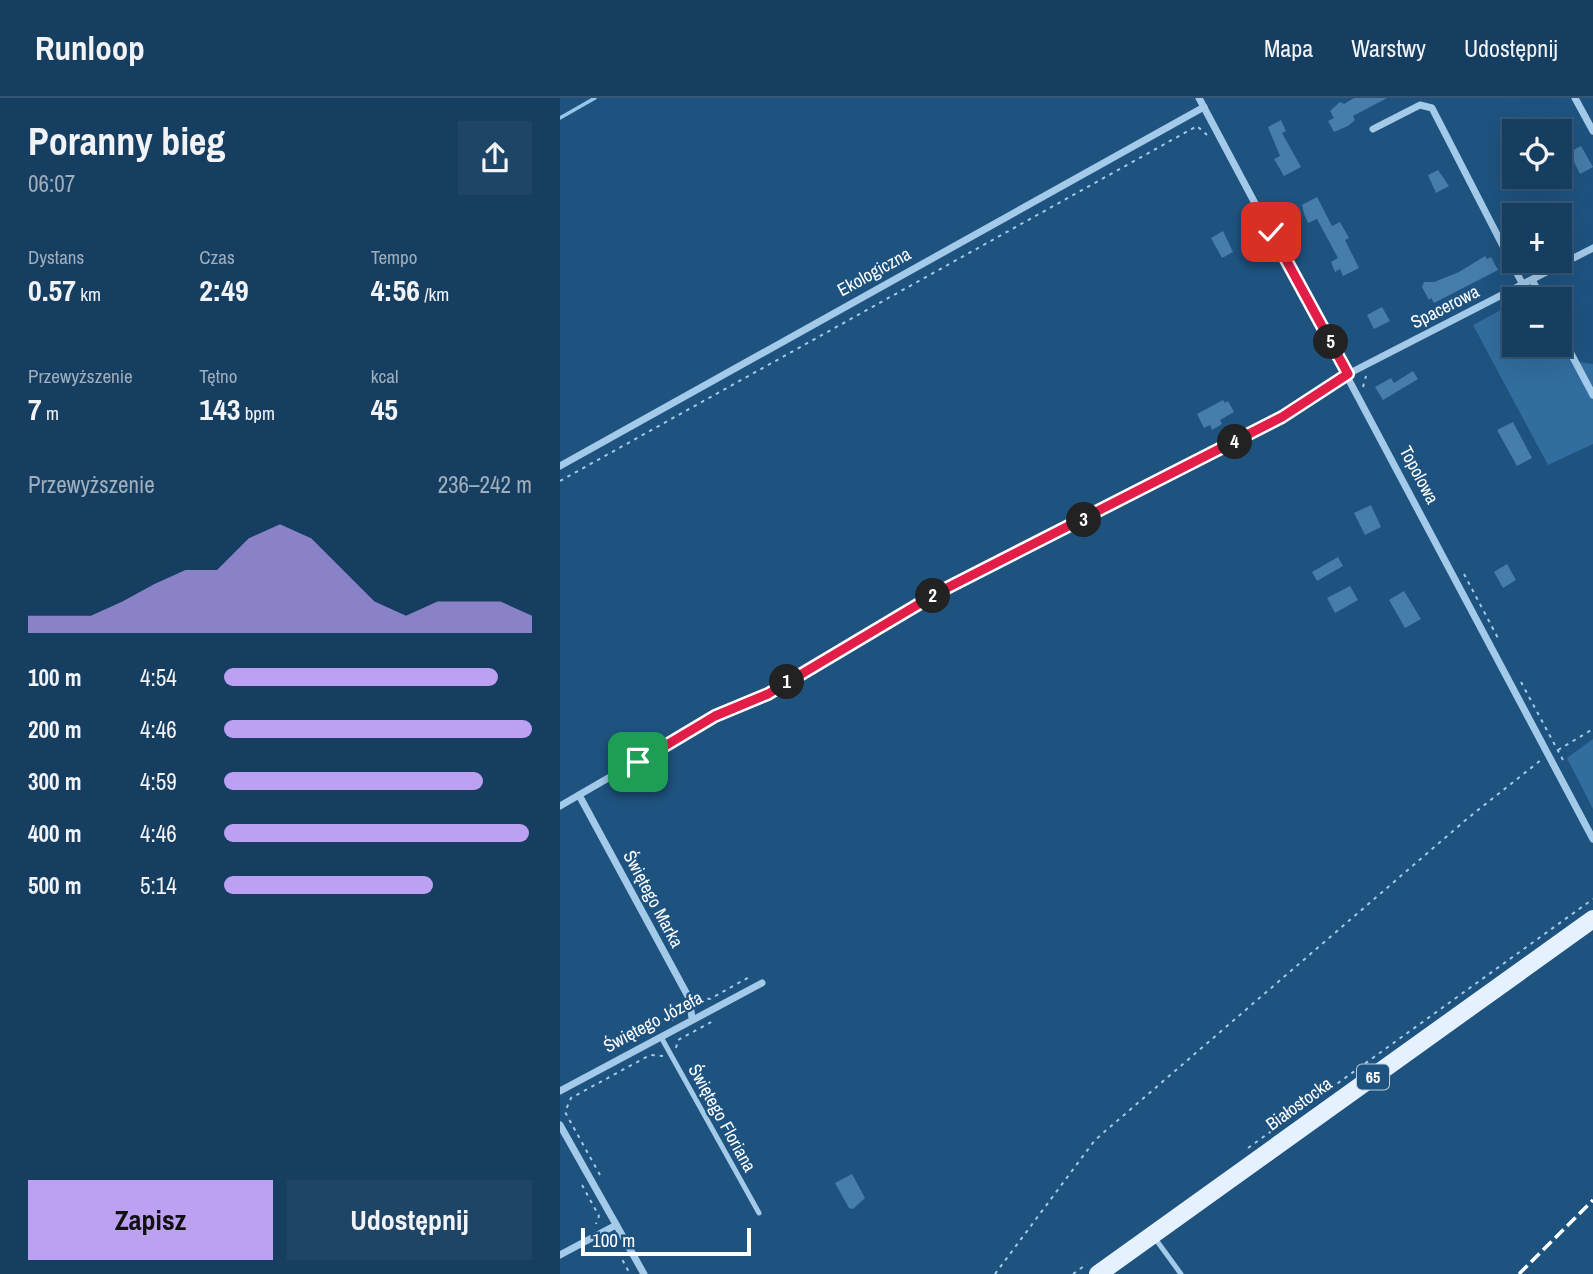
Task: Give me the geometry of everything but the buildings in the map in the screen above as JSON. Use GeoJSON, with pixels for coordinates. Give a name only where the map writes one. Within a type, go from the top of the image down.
{"type":"FeatureCollection","features":[{"type":"Feature","properties":{"kind":"main road","name":"Białostocka"},"geometry":{"type":"LineString","coordinates":[[1096,1267],[1153,1235],[1593,919]]}},
{"type":"Feature","properties":{"kind":"street","name":"Topolowa"},"geometry":{"type":"LineString","coordinates":[[1199,98],[1593,839]]}},
{"type":"Feature","properties":{"kind":"street"},"geometry":{"type":"LineString","coordinates":[[1575,98],[1593,131]]}},
{"type":"Feature","properties":{"kind":"street"},"geometry":{"type":"LineString","coordinates":[[1373,129],[1420,105],[1433,108],[1523,285]]}},
{"type":"Feature","properties":{"kind":"street","name":"Ekologiczna"},"geometry":{"type":"LineString","coordinates":[[560,466],[1204,107]]}},
{"type":"Feature","properties":{"kind":"street","name":"Spacerowa"},"geometry":{"type":"LineString","coordinates":[[560,806],[715,716],[768,694],[939,592],[1282,417],[1348,374],[1593,248]]}},
{"type":"Feature","properties":{"kind":"street"},"geometry":{"type":"LineString","coordinates":[[1532,280],[1536,287]]}},
{"type":"Feature","properties":{"kind":"street"},"geometry":{"type":"LineString","coordinates":[[1572,355],[1593,394]]}},
{"type":"Feature","properties":{"kind":"street","name":"Świętego Marka"},"geometry":{"type":"LineString","coordinates":[[579,795],[690,999],[692,1018]]}},
{"type":"Feature","properties":{"kind":"street","name":"Świętego Józefa"},"geometry":{"type":"LineString","coordinates":[[560,1091],[692,1018],[762,983]]}},
{"type":"Feature","properties":{"kind":"street"},"geometry":{"type":"LineString","coordinates":[[560,1125],[644,1274]]}},
{"type":"Feature","properties":{"kind":"street"},"geometry":{"type":"LineString","coordinates":[[560,1255],[616,1225]]}},
{"type":"Feature","properties":{"kind":"lane","name":"Świętego Floriana"},"geometry":{"type":"LineString","coordinates":[[661,1037],[759,1213]]}},
{"type":"Feature","properties":{"kind":"lane"},"geometry":{"type":"LineString","coordinates":[[1153,1235],[1178,1272]]}},
{"type":"Feature","properties":{"kind":"path"},"geometry":{"type":"LineString","coordinates":[[560,481],[1197,126]]}},
{"type":"Feature","properties":{"kind":"path"},"geometry":{"type":"LineString","coordinates":[[1364,392],[1366,376],[1373,370]]}},
{"type":"Feature","properties":{"kind":"path"},"geometry":{"type":"LineString","coordinates":[[1460,567],[1501,644]]}},
{"type":"Feature","properties":{"kind":"path"},"geometry":{"type":"LineString","coordinates":[[1517,675],[1563,761]]}},
{"type":"Feature","properties":{"kind":"path"},"geometry":{"type":"LineString","coordinates":[[996,1274],[1095,1140],[1468,818],[1549,754],[1593,729]]}},
{"type":"Feature","properties":{"kind":"path"},"geometry":{"type":"LineString","coordinates":[[1245,1151],[1593,899]]}},
{"type":"Feature","properties":{"kind":"path"},"geometry":{"type":"LineString","coordinates":[[668,1021],[680,1015],[684,1004],[690,999],[696,996],[710,999],[751,976]]}},
{"type":"Feature","properties":{"kind":"path"},"geometry":{"type":"LineString","coordinates":[[603,1181],[565,1112],[571,1098],[650,1055],[659,1058],[676,1049],[678,1040],[723,1016]]}},
{"type":"Feature","properties":{"kind":"path"},"geometry":{"type":"LineString","coordinates":[[579,1179],[599,1216],[595,1228],[598,1234],[603,1242],[615,1246],[630,1274]]}},
{"type":"Feature","properties":{"kind":"path"},"geometry":{"type":"LineString","coordinates":[[1073,1274],[1096,1267]]}},
{"type":"Feature","properties":{"kind":"shaded area"},"geometry":{"type":"Polygon","coordinates":[[[1502,309],[1502,357],[1566,357],[1593,364],[1593,444],[1548,465],[1473,325],[1502,309]]]}},
{"type":"Feature","properties":{"kind":"shaded area"},"geometry":{"type":"Polygon","coordinates":[[[1593,739],[1593,809],[1567,758],[1593,739]]]}},
{"type":"Feature","properties":{"kind":"waterway"},"geometry":{"type":"LineString","coordinates":[[560,118],[595,98]]}},
{"type":"Feature","properties":{"kind":"railway"},"geometry":{"type":"LineString","coordinates":[[1519,1274],[1593,1200]]}},
{"type":"Feature","properties":{"kind":"route"},"geometry":{"type":"LineString","coordinates":[[638,762],[715,716],[768,694],[939,592],[1030,548],[1282,417],[1348,374],[1271,232]]}}]}
